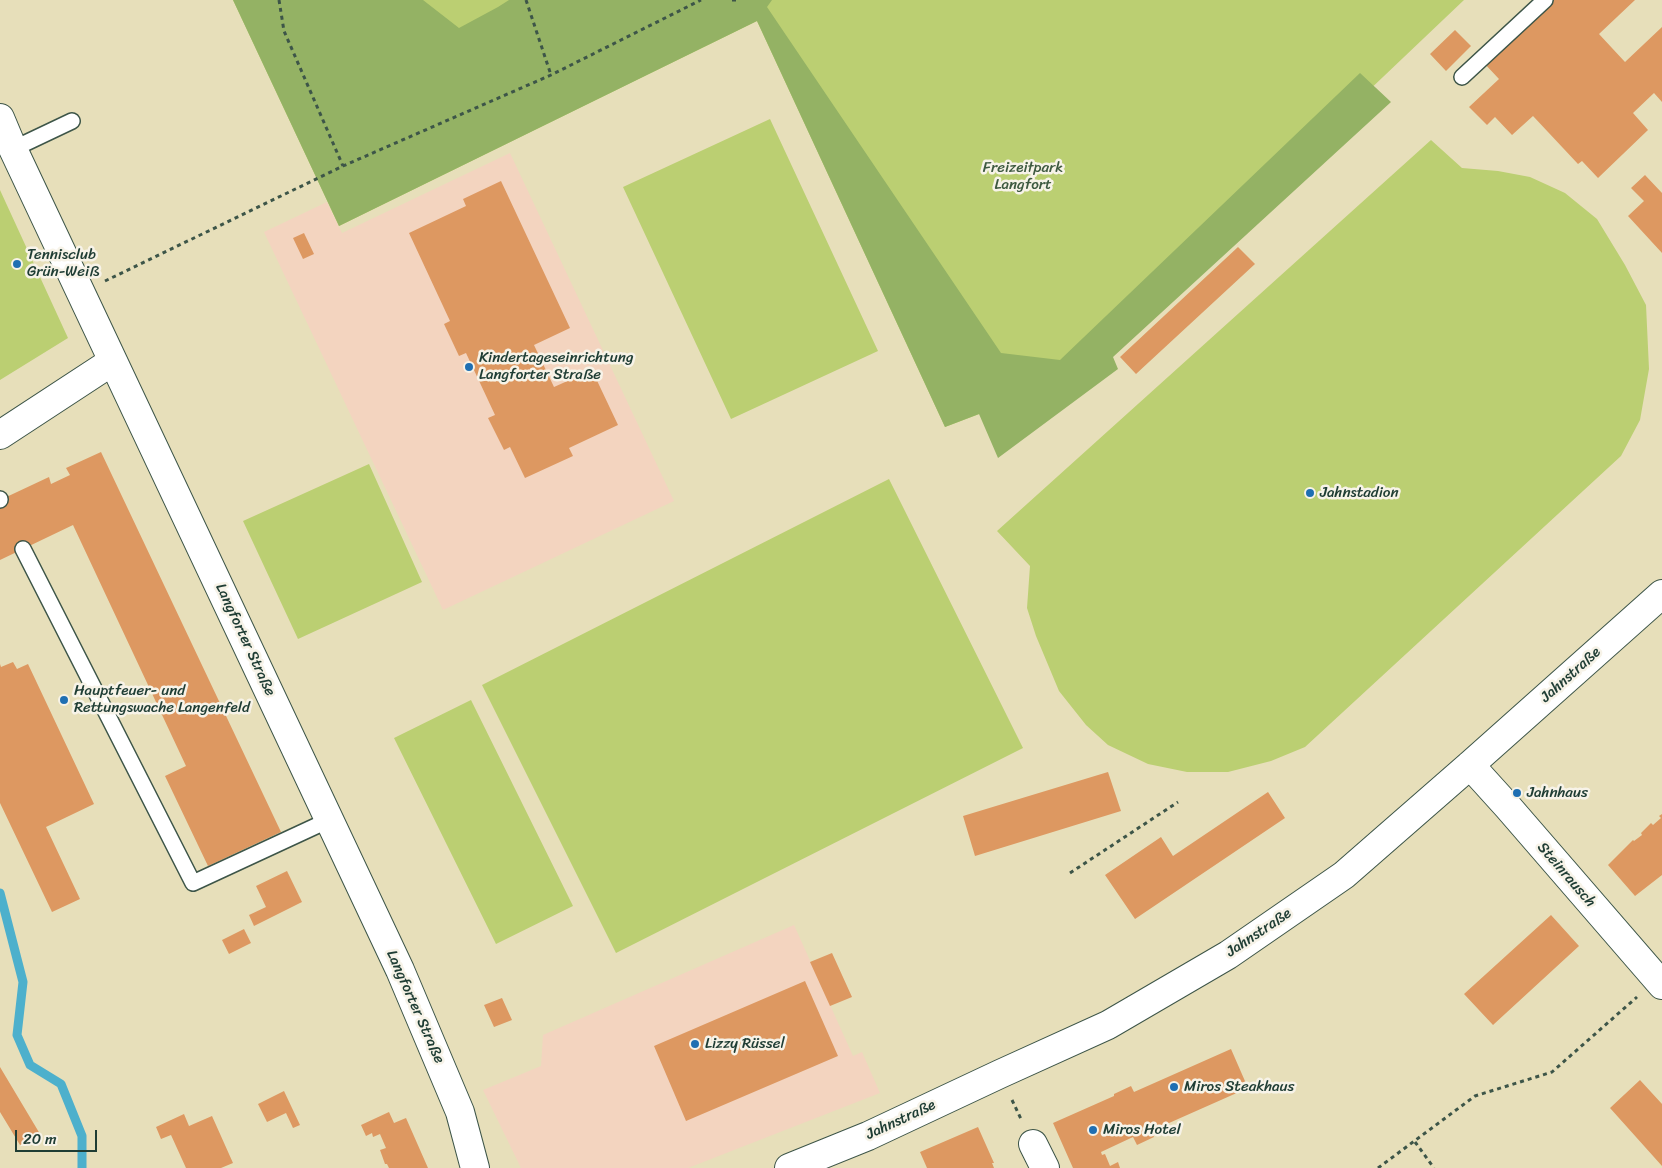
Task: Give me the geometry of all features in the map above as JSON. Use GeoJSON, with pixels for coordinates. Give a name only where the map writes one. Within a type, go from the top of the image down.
{"type":"FeatureCollection","features":[{"type":"Feature","properties":{"kind":"street","name":"Langforter Straße"},"geometry":{"type":"LineString","coordinates":[[0,118],[80,292],[400,970],[460,1112],[475,1168]]}},
{"type":"Feature","properties":{"kind":"street"},"geometry":{"type":"LineString","coordinates":[[0,435],[113,361]]}},
{"type":"Feature","properties":{"kind":"street","name":"Jahnstraße"},"geometry":{"type":"LineString","coordinates":[[789,1168],[868,1136],[1108,1025],[1228,955],[1344,875],[1662,594]]}},
{"type":"Feature","properties":{"kind":"street","name":"Steinrausch"},"geometry":{"type":"LineString","coordinates":[[1470,765],[1508,806],[1660,982]]}},
{"type":"Feature","properties":{"kind":"lane"},"geometry":{"type":"LineString","coordinates":[[1462,77],[1545,0]]}},
{"type":"Feature","properties":{"kind":"lane"},"geometry":{"type":"LineString","coordinates":[[13,149],[72,121]]}},
{"type":"Feature","properties":{"kind":"lane"},"geometry":{"type":"LineString","coordinates":[[23,549],[193,883],[329,820]]}},
{"type":"Feature","properties":{"kind":"path"},"geometry":{"type":"LineString","coordinates":[[279,0],[284,31],[343,166]]}},
{"type":"Feature","properties":{"kind":"path"},"geometry":{"type":"LineString","coordinates":[[526,0],[552,76]]}},
{"type":"Feature","properties":{"kind":"path"},"geometry":{"type":"LineString","coordinates":[[80,292],[343,166],[552,76],[701,0]]}},
{"type":"Feature","properties":{"kind":"path"},"geometry":{"type":"LineString","coordinates":[[732,0],[737,0]]}},
{"type":"Feature","properties":{"kind":"path"},"geometry":{"type":"LineString","coordinates":[[1070,873],[1178,802]]}},
{"type":"Feature","properties":{"kind":"path"},"geometry":{"type":"LineString","coordinates":[[1378,1168],[1475,1096],[1552,1072],[1660,982]]}},
{"type":"Feature","properties":{"kind":"path"},"geometry":{"type":"LineString","coordinates":[[1000,1074],[1039,1156]]}},
{"type":"Feature","properties":{"kind":"path"},"geometry":{"type":"LineString","coordinates":[[1415,1142],[1434,1168]]}},
{"type":"Feature","properties":{"kind":"shaded area","name":"Kindertageseinrichtung Langforter Straße"},"geometry":{"type":"Polygon","coordinates":[[[510,153],[674,501],[443,610],[264,232],[327,202],[342,233],[510,153]]]}},
{"type":"Feature","properties":{"kind":"shaded area","name":"Lizzy Rüssel"},"geometry":{"type":"Polygon","coordinates":[[[794,925],[853,1056],[862,1052],[880,1093],[688,1168],[521,1168],[483,1090],[541,1066],[543,1035],[794,925]]]}},
{"type":"Feature","properties":{"kind":"green space","name":"Freizeitpark Langfort"},"geometry":{"type":"Polygon","coordinates":[[[233,0],[1464,0],[1061,383],[945,427],[757,21],[339,226],[233,0]]]}},
{"type":"Feature","properties":{"kind":"green space"},"geometry":{"type":"Polygon","coordinates":[[[233,0],[423,0],[459,28],[509,0],[772,0],[767,7],[1001,353],[1060,360],[1360,73],[1391,102],[1113,357],[1118,369],[998,458],[979,414],[945,427],[757,21],[339,226],[233,0]]]}},
{"type":"Feature","properties":{"kind":"green space"},"geometry":{"type":"Polygon","coordinates":[[[770,119],[878,351],[731,419],[623,187],[770,119]]]}},
{"type":"Feature","properties":{"kind":"green space","name":"Jahnstadion"},"geometry":{"type":"Polygon","coordinates":[[[1431,140],[1462,168],[1498,171],[1530,177],[1565,193],[1597,219],[1625,265],[1646,305],[1649,369],[1640,420],[1621,456],[1305,747],[1271,761],[1228,772],[1187,772],[1148,764],[1108,745],[1086,725],[1059,691],[1036,636],[1027,608],[1030,566],[997,531],[1431,140]]]}},
{"type":"Feature","properties":{"kind":"green space","name":"Tennisclub Grün-Weiß"},"geometry":{"type":"Polygon","coordinates":[[[0,190],[68,338],[0,380],[0,190]]]}},
{"type":"Feature","properties":{"kind":"green space"},"geometry":{"type":"Polygon","coordinates":[[[369,464],[422,582],[298,639],[243,521],[369,464]]]}},
{"type":"Feature","properties":{"kind":"green space"},"geometry":{"type":"Polygon","coordinates":[[[889,479],[1023,748],[616,953],[482,685],[889,479]]]}},
{"type":"Feature","properties":{"kind":"green space"},"geometry":{"type":"Polygon","coordinates":[[[471,700],[573,906],[496,944],[394,738],[471,700]]]}},
{"type":"Feature","properties":{"kind":"building"},"geometry":{"type":"Polygon","coordinates":[[[1550,0],[1635,0],[1599,34],[1625,62],[1662,27],[1662,102],[1654,93],[1633,113],[1648,130],[1598,178],[1582,161],[1578,164],[1533,116],[1512,135],[1495,117],[1487,125],[1469,107],[1499,79],[1483,62],[1550,0]]]}},
{"type":"Feature","properties":{"kind":"building"},"geometry":{"type":"Polygon","coordinates":[[[1455,30],[1471,46],[1446,71],[1430,54],[1455,30]]]}},
{"type":"Feature","properties":{"kind":"building"},"geometry":{"type":"Polygon","coordinates":[[[1645,175],[1662,193],[1662,253],[1628,216],[1644,201],[1631,188],[1645,175]]]}},
{"type":"Feature","properties":{"kind":"building"},"geometry":{"type":"Polygon","coordinates":[[[501,181],[570,328],[534,345],[554,387],[592,370],[618,425],[569,448],[573,456],[525,478],[510,447],[504,450],[488,418],[495,415],[466,353],[459,356],[444,324],[450,321],[409,233],[466,206],[463,199],[501,181]]]}},
{"type":"Feature","properties":{"kind":"building"},"geometry":{"type":"Polygon","coordinates":[[[304,233],[314,254],[303,259],[293,238],[304,233]]]}},
{"type":"Feature","properties":{"kind":"building"},"geometry":{"type":"Polygon","coordinates":[[[1238,247],[1255,264],[1136,374],[1120,357],[1238,247]]]}},
{"type":"Feature","properties":{"kind":"building"},"geometry":{"type":"Polygon","coordinates":[[[101,452],[281,832],[208,866],[165,776],[186,766],[73,525],[0,560],[0,500],[49,477],[51,484],[70,475],[66,468],[101,452]]]}},
{"type":"Feature","properties":{"kind":"building"},"geometry":{"type":"Polygon","coordinates":[[[13,662],[17,669],[28,664],[94,804],[46,827],[80,899],[52,912],[0,803],[0,664],[1,667],[13,662]]]}},
{"type":"Feature","properties":{"kind":"building"},"geometry":{"type":"Polygon","coordinates":[[[1108,772],[1121,811],[975,856],[963,816],[1108,772]]]}},
{"type":"Feature","properties":{"kind":"building"},"geometry":{"type":"Polygon","coordinates":[[[1268,792],[1285,818],[1135,919],[1105,875],[1161,837],[1173,856],[1268,792]]]}},
{"type":"Feature","properties":{"kind":"building"},"geometry":{"type":"Polygon","coordinates":[[[1662,814],[1662,875],[1635,896],[1608,865],[1633,840],[1642,835],[1641,833],[1651,823],[1653,825],[1661,818],[1659,816],[1662,814]]]}},
{"type":"Feature","properties":{"kind":"building"},"geometry":{"type":"Polygon","coordinates":[[[287,871],[302,902],[254,926],[249,915],[266,907],[256,886],[287,871]]]}},
{"type":"Feature","properties":{"kind":"building"},"geometry":{"type":"Polygon","coordinates":[[[1551,915],[1579,946],[1493,1025],[1464,994],[1551,915]]]}},
{"type":"Feature","properties":{"kind":"building"},"geometry":{"type":"Polygon","coordinates":[[[244,929],[251,943],[229,954],[222,940],[244,929]]]}},
{"type":"Feature","properties":{"kind":"building"},"geometry":{"type":"Polygon","coordinates":[[[832,953],[852,997],[830,1006],[810,962],[832,953]]]}},
{"type":"Feature","properties":{"kind":"building"},"geometry":{"type":"Polygon","coordinates":[[[805,981],[838,1056],[686,1121],[654,1046],[805,981]]]}},
{"type":"Feature","properties":{"kind":"building"},"geometry":{"type":"Polygon","coordinates":[[[502,998],[512,1020],[494,1027],[484,1005],[502,998]]]}},
{"type":"Feature","properties":{"kind":"building"},"geometry":{"type":"Polygon","coordinates":[[[1231,1049],[1248,1088],[1151,1131],[1154,1137],[1137,1145],[1133,1137],[1101,1152],[1102,1155],[1105,1154],[1110,1166],[1118,1162],[1120,1168],[1073,1168],[1053,1123],[1114,1096],[1114,1094],[1131,1086],[1134,1092],[1231,1049]]]}},
{"type":"Feature","properties":{"kind":"building"},"geometry":{"type":"Polygon","coordinates":[[[0,1067],[40,1134],[20,1145],[0,1112],[0,1067]]]}},
{"type":"Feature","properties":{"kind":"building"},"geometry":{"type":"Polygon","coordinates":[[[1640,1080],[1662,1104],[1662,1166],[1610,1108],[1640,1080]]]}},
{"type":"Feature","properties":{"kind":"building"},"geometry":{"type":"Polygon","coordinates":[[[284,1091],[300,1125],[293,1128],[286,1113],[267,1122],[258,1104],[284,1091]]]}},
{"type":"Feature","properties":{"kind":"building"},"geometry":{"type":"Polygon","coordinates":[[[389,1112],[394,1123],[406,1118],[428,1168],[389,1168],[385,1164],[380,1150],[386,1148],[380,1134],[373,1137],[372,1133],[366,1136],[361,1125],[389,1112]]]}},
{"type":"Feature","properties":{"kind":"building"},"geometry":{"type":"Polygon","coordinates":[[[184,1114],[189,1126],[212,1116],[233,1163],[221,1168],[186,1168],[171,1135],[161,1139],[156,1127],[184,1114]]]}},
{"type":"Feature","properties":{"kind":"building"},"geometry":{"type":"Polygon","coordinates":[[[978,1127],[994,1163],[992,1163],[994,1168],[927,1168],[920,1152],[978,1127]]]}},
{"type":"Feature","properties":{"kind":"waterway"},"geometry":{"type":"LineString","coordinates":[[0,893],[23,982],[17,1035],[30,1065],[61,1084],[82,1136],[82,1168]]}},
{"type":"Feature","properties":{"kind":"place","name":"Tennisclub Grün-Weiß"},"geometry":{"type":"Point","coordinates":[17,264]}},
{"type":"Feature","properties":{"kind":"place","name":"Kindertageseinrichtung Langforter Straße"},"geometry":{"type":"Point","coordinates":[469,367]}},
{"type":"Feature","properties":{"kind":"place","name":"Jahnstadion"},"geometry":{"type":"Point","coordinates":[1310,493]}},
{"type":"Feature","properties":{"kind":"place","name":"Hauptfeuer- und Rettungswache Langenfeld"},"geometry":{"type":"Point","coordinates":[64,700]}},
{"type":"Feature","properties":{"kind":"place","name":"Jahnhaus"},"geometry":{"type":"Point","coordinates":[1517,793]}},
{"type":"Feature","properties":{"kind":"place","name":"Lizzy Rüssel"},"geometry":{"type":"Point","coordinates":[695,1044]}},
{"type":"Feature","properties":{"kind":"place","name":"Miros Steakhaus"},"geometry":{"type":"Point","coordinates":[1174,1087]}},
{"type":"Feature","properties":{"kind":"place","name":"Miros Hotel"},"geometry":{"type":"Point","coordinates":[1093,1130]}}]}
